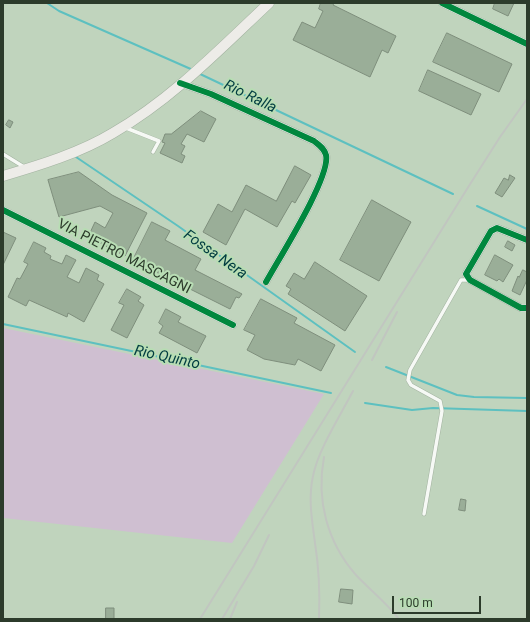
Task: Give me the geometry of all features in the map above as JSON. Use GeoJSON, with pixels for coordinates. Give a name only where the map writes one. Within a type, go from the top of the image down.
{"type":"FeatureCollection","features":[{"type":"Feature","properties":{"kind":"main road"},"geometry":{"type":"LineString","coordinates":[[3,176],[73,152],[123,127],[150,109],[180,84],[269,3]]}},
{"type":"Feature","properties":{"kind":"street"},"geometry":{"type":"LineString","coordinates":[[442,3],[527,44]]}},
{"type":"Feature","properties":{"kind":"street"},"geometry":{"type":"LineString","coordinates":[[180,84],[211,94],[314,141],[322,147],[326,156],[324,169],[314,195],[266,282]]}},
{"type":"Feature","properties":{"kind":"street","name":"VIA PIETRO MASCAGNI"},"geometry":{"type":"LineString","coordinates":[[3,210],[233,325]]}},
{"type":"Feature","properties":{"kind":"street"},"geometry":{"type":"LineString","coordinates":[[527,240],[497,228],[491,231],[466,274],[470,280],[521,308],[527,308]]}},
{"type":"Feature","properties":{"kind":"lane"},"geometry":{"type":"LineString","coordinates":[[123,127],[159,141],[153,152]]}},
{"type":"Feature","properties":{"kind":"lane"},"geometry":{"type":"LineString","coordinates":[[3,154],[27,169]]}},
{"type":"Feature","properties":{"kind":"lane"},"geometry":{"type":"LineString","coordinates":[[424,514],[442,411],[440,401],[411,385],[408,380],[409,374],[462,280],[470,280]]}},
{"type":"Feature","properties":{"kind":"shaded area"},"geometry":{"type":"Polygon","coordinates":[[[3,328],[324,394],[232,543],[3,518],[3,328]]]}},
{"type":"Feature","properties":{"kind":"building"},"geometry":{"type":"Polygon","coordinates":[[[321,3],[334,3],[333,5],[396,36],[388,53],[382,50],[370,77],[293,40],[302,22],[315,28],[323,11],[319,9],[321,3]]]}},
{"type":"Feature","properties":{"kind":"building"},"geometry":{"type":"Polygon","coordinates":[[[495,3],[514,3],[508,16],[493,9],[495,3]]]}},
{"type":"Feature","properties":{"kind":"building"},"geometry":{"type":"Polygon","coordinates":[[[447,33],[512,64],[499,92],[433,62],[447,33]]]}},
{"type":"Feature","properties":{"kind":"building"},"geometry":{"type":"Polygon","coordinates":[[[428,70],[481,94],[471,115],[419,91],[428,70]]]}},
{"type":"Feature","properties":{"kind":"building"},"geometry":{"type":"Polygon","coordinates":[[[201,111],[216,119],[204,142],[187,134],[181,144],[185,146],[181,154],[185,156],[182,163],[160,153],[165,143],[162,142],[165,134],[171,134],[201,111]]]}},
{"type":"Feature","properties":{"kind":"building"},"geometry":{"type":"Polygon","coordinates":[[[9,120],[13,122],[10,128],[6,125],[9,120]]]}},
{"type":"Feature","properties":{"kind":"building"},"geometry":{"type":"Polygon","coordinates":[[[295,166],[311,175],[295,203],[292,201],[277,227],[245,209],[226,245],[203,232],[218,204],[232,212],[246,185],[276,201],[295,166]]]}},
{"type":"Feature","properties":{"kind":"building"},"geometry":{"type":"Polygon","coordinates":[[[79,172],[112,195],[147,213],[125,256],[88,237],[95,222],[105,228],[113,213],[100,206],[59,217],[48,180],[79,172]]]}},
{"type":"Feature","properties":{"kind":"building"},"geometry":{"type":"Polygon","coordinates":[[[510,175],[515,178],[502,197],[495,193],[504,178],[508,180],[510,175]]]}},
{"type":"Feature","properties":{"kind":"building"},"geometry":{"type":"Polygon","coordinates":[[[372,200],[411,222],[379,281],[340,260],[372,200]]]}},
{"type":"Feature","properties":{"kind":"building"},"geometry":{"type":"Polygon","coordinates":[[[152,222],[170,231],[165,240],[201,259],[195,270],[242,294],[239,298],[236,297],[230,309],[154,271],[153,274],[148,271],[150,268],[133,260],[152,222]]]}},
{"type":"Feature","properties":{"kind":"building"},"geometry":{"type":"Polygon","coordinates":[[[3,232],[16,238],[3,265],[3,232]]]}},
{"type":"Feature","properties":{"kind":"building"},"geometry":{"type":"Polygon","coordinates":[[[508,241],[515,245],[512,251],[505,247],[508,241]]]}},
{"type":"Feature","properties":{"kind":"building"},"geometry":{"type":"Polygon","coordinates":[[[34,242],[46,248],[44,252],[51,256],[50,259],[62,264],[66,255],[76,260],[67,277],[79,283],[86,268],[99,275],[97,280],[104,284],[84,322],[68,313],[67,317],[29,300],[26,306],[8,297],[17,278],[20,279],[28,264],[24,262],[34,242]]]}},
{"type":"Feature","properties":{"kind":"building"},"geometry":{"type":"Polygon","coordinates":[[[495,255],[513,265],[503,282],[499,279],[497,281],[485,275],[495,255]]]}},
{"type":"Feature","properties":{"kind":"building"},"geometry":{"type":"Polygon","coordinates":[[[315,262],[367,296],[345,331],[288,294],[291,289],[286,286],[294,273],[304,279],[315,262]]]}},
{"type":"Feature","properties":{"kind":"building"},"geometry":{"type":"Polygon","coordinates":[[[523,270],[527,272],[527,280],[520,295],[512,291],[518,276],[519,277],[523,270]]]}},
{"type":"Feature","properties":{"kind":"building"},"geometry":{"type":"Polygon","coordinates":[[[127,289],[141,297],[138,301],[144,305],[127,338],[111,330],[124,305],[119,303],[127,289]]]}},
{"type":"Feature","properties":{"kind":"building"},"geometry":{"type":"Polygon","coordinates":[[[261,299],[297,318],[294,323],[335,345],[321,371],[298,359],[295,365],[264,359],[247,350],[255,335],[244,330],[261,299]]]}},
{"type":"Feature","properties":{"kind":"building"},"geometry":{"type":"Polygon","coordinates":[[[166,309],[181,317],[178,322],[206,336],[197,353],[159,333],[163,326],[159,323],[166,309]]]}},
{"type":"Feature","properties":{"kind":"building"},"geometry":{"type":"Polygon","coordinates":[[[461,499],[466,500],[465,511],[459,510],[461,499]]]}},
{"type":"Feature","properties":{"kind":"building"},"geometry":{"type":"Polygon","coordinates":[[[341,589],[353,590],[352,604],[339,602],[341,589]]]}},
{"type":"Feature","properties":{"kind":"building"},"geometry":{"type":"Polygon","coordinates":[[[106,608],[114,608],[114,619],[106,619],[106,608]]]}},
{"type":"Feature","properties":{"kind":"waterway","name":"Rio Ralla"},"geometry":{"type":"LineString","coordinates":[[47,3],[59,11],[193,70]]}},
{"type":"Feature","properties":{"kind":"waterway","name":"Rio Ralla"},"geometry":{"type":"LineString","coordinates":[[198,73],[453,194]]}},
{"type":"Feature","properties":{"kind":"waterway","name":"Fossa Nera"},"geometry":{"type":"LineString","coordinates":[[76,157],[178,226],[355,352]]}},
{"type":"Feature","properties":{"kind":"waterway","name":"Rio Ralla"},"geometry":{"type":"LineString","coordinates":[[477,206],[527,229]]}},
{"type":"Feature","properties":{"kind":"waterway","name":"Rio Quinto"},"geometry":{"type":"LineString","coordinates":[[3,324],[331,393]]}},
{"type":"Feature","properties":{"kind":"waterway","name":"Fossa Nera"},"geometry":{"type":"LineString","coordinates":[[386,367],[457,395],[474,397],[527,398]]}},
{"type":"Feature","properties":{"kind":"waterway","name":"Rio Quinto"},"geometry":{"type":"LineString","coordinates":[[365,403],[412,410],[433,408],[527,411]]}},
{"type":"Feature","properties":{"kind":"railway"},"geometry":{"type":"LineString","coordinates":[[200,619],[467,189],[500,137],[527,99]]}},
{"type":"Feature","properties":{"kind":"railway"},"geometry":{"type":"LineString","coordinates":[[372,360],[397,312]]}},
{"type":"Feature","properties":{"kind":"railway"},"geometry":{"type":"LineString","coordinates":[[319,619],[319,581],[311,510],[313,476],[320,455],[330,433],[353,391]]}},
{"type":"Feature","properties":{"kind":"railway"},"geometry":{"type":"LineString","coordinates":[[324,457],[322,473],[323,505],[331,534],[338,549],[356,575],[389,607],[399,619]]}},
{"type":"Feature","properties":{"kind":"railway"},"geometry":{"type":"LineString","coordinates":[[222,619],[254,566],[269,535]]}},
{"type":"Feature","properties":{"kind":"railway"},"geometry":{"type":"LineString","coordinates":[[230,619],[237,602]]}},
{"type":"Feature","properties":{"kind":"cycle path"},"geometry":{"type":"LineString","coordinates":[[442,3],[527,44]]}},
{"type":"Feature","properties":{"kind":"cycle path"},"geometry":{"type":"LineString","coordinates":[[180,83],[211,94],[314,141],[324,150],[326,155],[325,166],[320,181],[292,238],[266,282]]}},
{"type":"Feature","properties":{"kind":"cycle path"},"geometry":{"type":"LineString","coordinates":[[3,210],[233,325]]}},
{"type":"Feature","properties":{"kind":"cycle path"},"geometry":{"type":"LineString","coordinates":[[527,240],[497,228],[491,231],[466,274],[470,280],[521,308],[527,308]]}}]}
